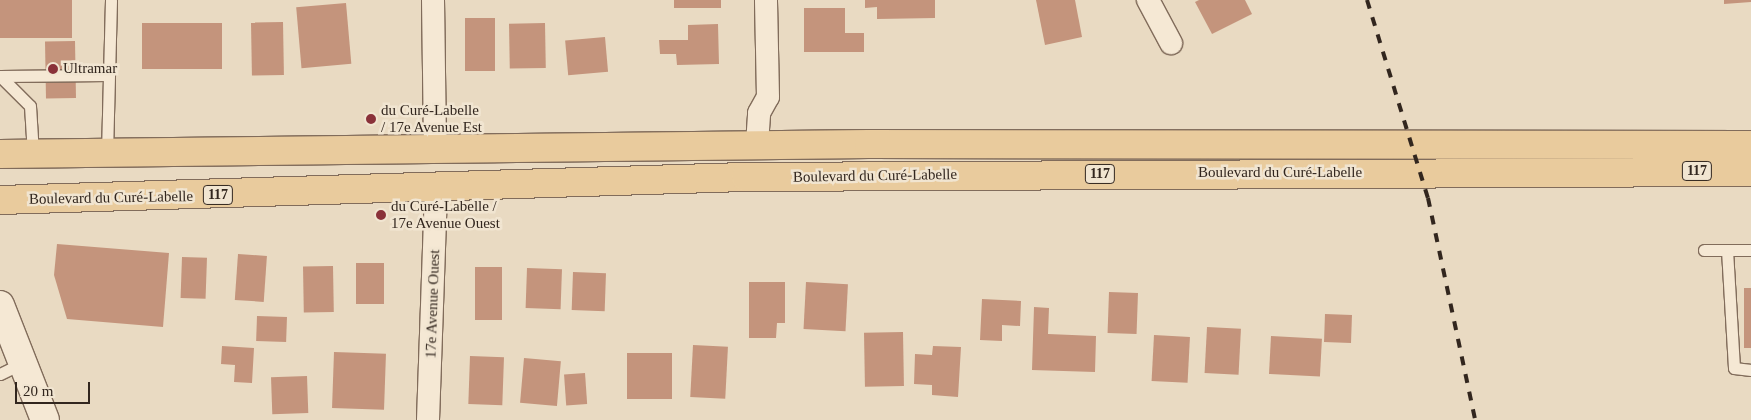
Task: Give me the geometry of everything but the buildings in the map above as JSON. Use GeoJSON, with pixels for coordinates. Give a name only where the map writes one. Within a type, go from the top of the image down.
{"type":"FeatureCollection","features":[{"type":"Feature","properties":{"kind":"main road","name":"Boulevard du Curé-Labelle"},"geometry":{"type":"LineString","coordinates":[[0,154],[757,144],[1751,144]]}},
{"type":"Feature","properties":{"kind":"main road","name":"Boulevard du Curé-Labelle"},"geometry":{"type":"LineString","coordinates":[[0,200],[436,188],[557,181],[868,176],[1751,172]]}},
{"type":"Feature","properties":{"kind":"street"},"geometry":{"type":"LineString","coordinates":[[433,0],[435,148]]}},
{"type":"Feature","properties":{"kind":"street"},"geometry":{"type":"LineString","coordinates":[[757,144],[759,113],[768,97],[766,0]]}},
{"type":"Feature","properties":{"kind":"street"},"geometry":{"type":"LineString","coordinates":[[1148,0],[1171,44]]}},
{"type":"Feature","properties":{"kind":"street","name":"17e Avenue Ouest"},"geometry":{"type":"LineString","coordinates":[[428,420],[436,188]]}},
{"type":"Feature","properties":{"kind":"street"},"geometry":{"type":"LineString","coordinates":[[1,308],[12,369],[45,420]]}},
{"type":"Feature","properties":{"kind":"lane"},"geometry":{"type":"LineString","coordinates":[[107,152],[108,75],[112,0]]}},
{"type":"Feature","properties":{"kind":"lane"},"geometry":{"type":"LineString","coordinates":[[0,76],[108,75]]}},
{"type":"Feature","properties":{"kind":"lane"},"geometry":{"type":"LineString","coordinates":[[0,76],[30,106],[33,154]]}},
{"type":"Feature","properties":{"kind":"lane"},"geometry":{"type":"LineString","coordinates":[[1704,250],[1751,250]]}},
{"type":"Feature","properties":{"kind":"lane"},"geometry":{"type":"LineString","coordinates":[[1727,250],[1734,368],[1751,370]]}},
{"type":"Feature","properties":{"kind":"railway"},"geometry":{"type":"LineString","coordinates":[[1367,0],[1428,198],[1475,420]]}},
{"type":"Feature","properties":{"kind":"place","name":"Ultramar"},"geometry":{"type":"Point","coordinates":[53,69]}},
{"type":"Feature","properties":{"kind":"place","name":"du Curé-Labelle / 17e Avenue Est"},"geometry":{"type":"Point","coordinates":[371,119]}},
{"type":"Feature","properties":{"kind":"place","name":"du Curé-Labelle / 17e Avenue Ouest"},"geometry":{"type":"Point","coordinates":[381,215]}}]}
